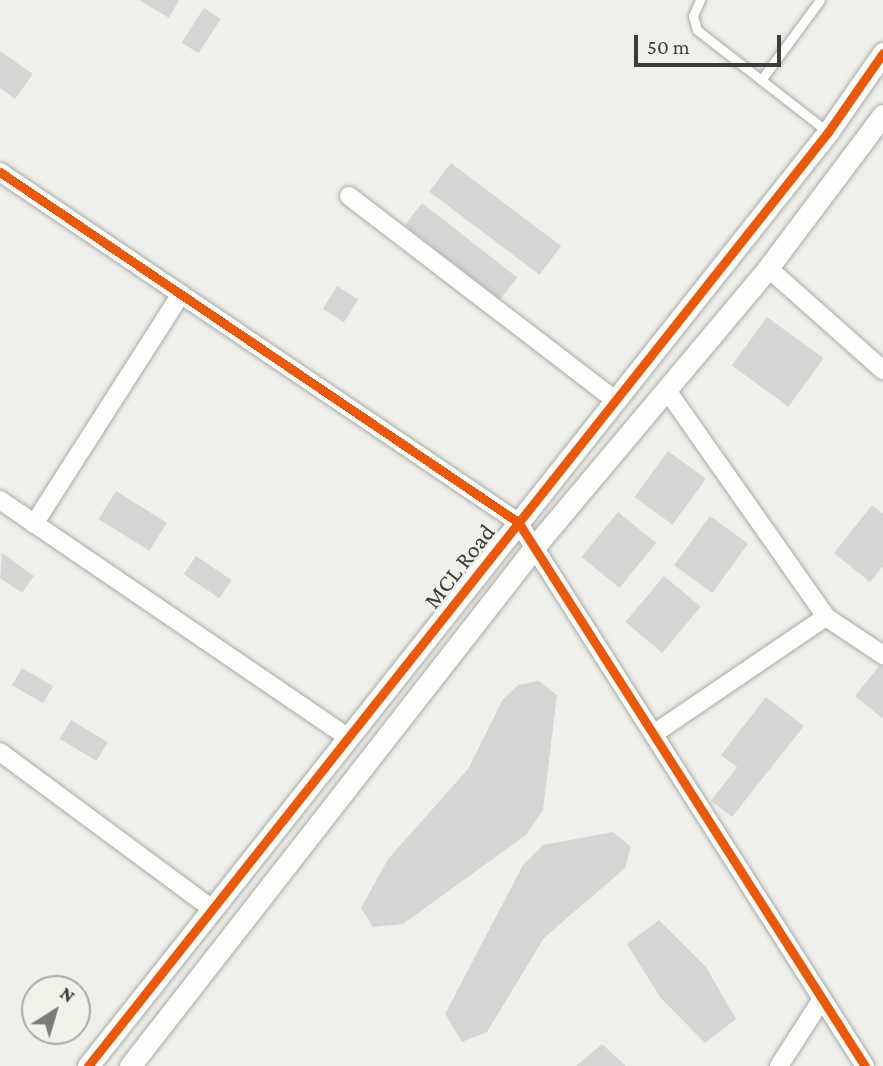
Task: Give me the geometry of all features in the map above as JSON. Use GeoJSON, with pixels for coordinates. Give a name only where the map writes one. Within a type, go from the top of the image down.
{"type":"FeatureCollection","features":[{"type":"Feature","properties":{"kind":"street","name":"MCL Road"},"geometry":{"type":"LineString","coordinates":[[88,1066],[828,132],[883,53]]}},
{"type":"Feature","properties":{"kind":"street","name":"MCL Road"},"geometry":{"type":"LineString","coordinates":[[130,1066],[535,547],[768,268],[883,115]]}},
{"type":"Feature","properties":{"kind":"street"},"geometry":{"type":"LineString","coordinates":[[0,172],[518,522],[865,1066]]}},
{"type":"Feature","properties":{"kind":"street"},"geometry":{"type":"LineString","coordinates":[[349,196],[615,400]]}},
{"type":"Feature","properties":{"kind":"street"},"geometry":{"type":"LineString","coordinates":[[768,268],[883,370]]}},
{"type":"Feature","properties":{"kind":"street"},"geometry":{"type":"LineString","coordinates":[[34,524],[181,294]]}},
{"type":"Feature","properties":{"kind":"street"},"geometry":{"type":"LineString","coordinates":[[666,389],[827,617],[883,655]]}},
{"type":"Feature","properties":{"kind":"street"},"geometry":{"type":"LineString","coordinates":[[0,500],[348,737]]}},
{"type":"Feature","properties":{"kind":"street"},"geometry":{"type":"LineString","coordinates":[[655,733],[827,617]]}},
{"type":"Feature","properties":{"kind":"street"},"geometry":{"type":"LineString","coordinates":[[0,752],[212,908]]}},
{"type":"Feature","properties":{"kind":"street"},"geometry":{"type":"LineString","coordinates":[[779,1066],[822,999]]}},
{"type":"Feature","properties":{"kind":"lane"},"geometry":{"type":"LineString","coordinates":[[700,0],[693,16],[697,30],[828,132]]}},
{"type":"Feature","properties":{"kind":"lane"},"geometry":{"type":"LineString","coordinates":[[761,80],[820,0]]}},
{"type":"Feature","properties":{"kind":"building"},"geometry":{"type":"Polygon","coordinates":[[[139,0],[179,0],[169,18],[139,0]]]}},
{"type":"Feature","properties":{"kind":"building"},"geometry":{"type":"Polygon","coordinates":[[[204,8],[221,19],[198,53],[182,42],[204,8]]]}},
{"type":"Feature","properties":{"kind":"building"},"geometry":{"type":"Polygon","coordinates":[[[0,51],[33,74],[15,99],[0,88],[0,51]]]}},
{"type":"Feature","properties":{"kind":"building"},"geometry":{"type":"Polygon","coordinates":[[[451,163],[561,246],[540,275],[429,192],[451,163]]]}},
{"type":"Feature","properties":{"kind":"building"},"geometry":{"type":"Polygon","coordinates":[[[422,203],[517,277],[500,300],[405,225],[422,203]]]}},
{"type":"Feature","properties":{"kind":"building"},"geometry":{"type":"Polygon","coordinates":[[[337,286],[358,299],[344,322],[323,309],[337,286]]]}},
{"type":"Feature","properties":{"kind":"building"},"geometry":{"type":"Polygon","coordinates":[[[767,317],[824,358],[788,407],[732,366],[767,317]]]}},
{"type":"Feature","properties":{"kind":"building"},"geometry":{"type":"Polygon","coordinates":[[[668,451],[706,479],[673,525],[634,497],[668,451]]]}},
{"type":"Feature","properties":{"kind":"building"},"geometry":{"type":"Polygon","coordinates":[[[116,491],[167,523],[149,551],[99,519],[116,491]]]}},
{"type":"Feature","properties":{"kind":"building"},"geometry":{"type":"Polygon","coordinates":[[[872,505],[883,514],[883,566],[870,582],[834,553],[872,505]]]}},
{"type":"Feature","properties":{"kind":"building"},"geometry":{"type":"Polygon","coordinates":[[[618,512],[656,543],[620,588],[581,557],[618,512]]]}},
{"type":"Feature","properties":{"kind":"building"},"geometry":{"type":"Polygon","coordinates":[[[710,516],[748,544],[712,593],[674,565],[710,516]]]}},
{"type":"Feature","properties":{"kind":"building"},"geometry":{"type":"Polygon","coordinates":[[[2,553],[34,576],[22,593],[0,578],[2,553]]]}},
{"type":"Feature","properties":{"kind":"building"},"geometry":{"type":"Polygon","coordinates":[[[196,556],[232,580],[219,598],[184,574],[196,556]]]}},
{"type":"Feature","properties":{"kind":"building"},"geometry":{"type":"Polygon","coordinates":[[[664,576],[701,607],[662,653],[625,622],[664,576]]]}},
{"type":"Feature","properties":{"kind":"building"},"geometry":{"type":"Polygon","coordinates":[[[880,665],[883,667],[883,719],[855,696],[880,665]]]}},
{"type":"Feature","properties":{"kind":"building"},"geometry":{"type":"Polygon","coordinates":[[[22,668],[53,686],[43,703],[12,685],[22,668]]]}},
{"type":"Feature","properties":{"kind":"building"},"geometry":{"type":"Polygon","coordinates":[[[539,681],[557,695],[543,810],[526,835],[403,924],[373,927],[361,908],[388,859],[468,769],[503,699],[518,685],[539,681]]]}},
{"type":"Feature","properties":{"kind":"building"},"geometry":{"type":"Polygon","coordinates":[[[766,697],[804,726],[732,817],[711,801],[737,767],[721,755],[766,697]]]}},
{"type":"Feature","properties":{"kind":"building"},"geometry":{"type":"Polygon","coordinates":[[[71,720],[108,742],[97,761],[60,739],[71,720]]]}},
{"type":"Feature","properties":{"kind":"building"},"geometry":{"type":"Polygon","coordinates":[[[613,832],[631,847],[625,868],[544,938],[487,1032],[462,1042],[445,1014],[523,865],[543,845],[613,832]]]}},
{"type":"Feature","properties":{"kind":"building"},"geometry":{"type":"Polygon","coordinates":[[[659,920],[706,967],[736,1019],[705,1043],[660,997],[627,944],[659,920]]]}},
{"type":"Feature","properties":{"kind":"building"},"geometry":{"type":"Polygon","coordinates":[[[602,1044],[626,1066],[576,1066],[602,1044]]]}},
{"type":"Feature","properties":{"kind":"cycle path"},"geometry":{"type":"LineString","coordinates":[[88,1066],[828,132],[883,53]]}},
{"type":"Feature","properties":{"kind":"cycle path"},"geometry":{"type":"LineString","coordinates":[[0,172],[518,522],[865,1066]]}}]}
